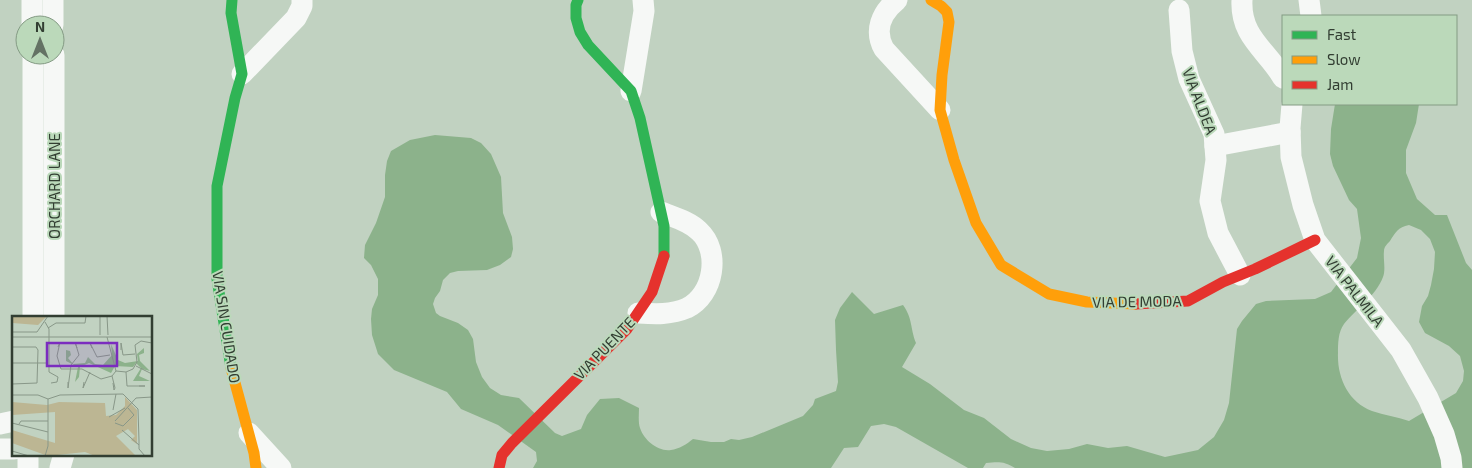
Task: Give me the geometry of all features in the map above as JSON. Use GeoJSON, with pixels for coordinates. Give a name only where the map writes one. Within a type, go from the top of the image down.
{"type":"FeatureCollection","features":[{"type":"Feature","properties":{"kind":"street"},"geometry":{"type":"LineString","coordinates":[[32,0],[32,15]]}},
{"type":"Feature","properties":{"kind":"street"},"geometry":{"type":"LineString","coordinates":[[53,0],[53,15]]}},
{"type":"Feature","properties":{"kind":"street","name":"VIA SIN CUIDADO"},"geometry":{"type":"LineString","coordinates":[[232,0],[231,13],[242,74],[235,98],[217,186],[217,279],[231,367],[254,453],[256,468]]}},
{"type":"Feature","properties":{"kind":"street","name":"VIA SIN CUIDADO"},"geometry":{"type":"LineString","coordinates":[[242,74],[296,18],[302,6],[302,0]]}},
{"type":"Feature","properties":{"kind":"street","name":"VIA PUENTE"},"geometry":{"type":"LineString","coordinates":[[499,468],[502,455],[512,443],[627,329],[652,292],[664,256],[664,226],[640,118],[631,91],[594,51],[580,32],[576,18],[578,0]]}},
{"type":"Feature","properties":{"kind":"street","name":"VIA PUENTE"},"geometry":{"type":"LineString","coordinates":[[631,91],[643,17],[643,0]]}},
{"type":"Feature","properties":{"kind":"street","name":"VIA DE MODA"},"geometry":{"type":"LineString","coordinates":[[897,0],[888,7],[882,19],[878,33],[880,42],[884,49],[940,110]]}},
{"type":"Feature","properties":{"kind":"street","name":"VIA DE MODA"},"geometry":{"type":"LineString","coordinates":[[931,0],[947,12],[949,22],[940,110],[954,160],[976,223],[1001,265],[1049,294],[1087,302],[1135,304],[1188,301],[1223,282],[1315,240]]}},
{"type":"Feature","properties":{"kind":"street"},"geometry":{"type":"LineString","coordinates":[[1242,0],[1242,14],[1248,34],[1282,77]]}},
{"type":"Feature","properties":{"kind":"street"},"geometry":{"type":"LineString","coordinates":[[1309,0],[1312,15]]}},
{"type":"Feature","properties":{"kind":"street","name":"VIA ALDEA"},"geometry":{"type":"LineString","coordinates":[[1179,10],[1182,51],[1189,79],[1214,134],[1216,160],[1210,201],[1218,233],[1240,275]]}},
{"type":"Feature","properties":{"kind":"street","name":"ORCHARD LANE"},"geometry":{"type":"LineString","coordinates":[[32,65],[33,316]]}},
{"type":"Feature","properties":{"kind":"street","name":"ORCHARD LANE"},"geometry":{"type":"LineString","coordinates":[[54,65],[54,316]]}},
{"type":"Feature","properties":{"kind":"street","name":"VIA PALMILA"},"geometry":{"type":"LineString","coordinates":[[1292,105],[1291,157],[1303,205],[1315,240],[1401,350],[1428,398],[1444,434],[1452,458],[1452,468]]}},
{"type":"Feature","properties":{"kind":"street"},"geometry":{"type":"LineString","coordinates":[[1215,146],[1290,132]]}},
{"type":"Feature","properties":{"kind":"street"},"geometry":{"type":"LineString","coordinates":[[638,313],[668,314],[688,307],[702,295],[711,276],[712,257],[708,242],[699,230],[661,212]]}},
{"type":"Feature","properties":{"kind":"street","name":"VIA SIN CUIDADO"},"geometry":{"type":"LineString","coordinates":[[248,432],[281,468]]}},
{"type":"Feature","properties":{"kind":"shaded area"},"geometry":{"type":"Polygon","coordinates":[[[1335,105],[1419,105],[1416,123],[1406,150],[1406,173],[1417,199],[1435,215],[1447,215],[1466,263],[1472,270],[1472,468],[1015,468],[998,462],[986,463],[983,468],[968,468],[896,427],[884,424],[871,426],[858,447],[844,448],[831,468],[533,468],[537,461],[536,452],[498,425],[461,409],[447,392],[394,370],[378,354],[372,335],[372,309],[378,295],[378,279],[371,265],[364,258],[365,245],[376,223],[385,197],[385,175],[391,151],[410,140],[435,135],[471,138],[481,143],[491,154],[501,177],[503,213],[512,237],[513,249],[511,257],[500,265],[487,270],[450,273],[443,280],[433,304],[436,313],[440,316],[458,323],[468,330],[473,339],[476,362],[482,377],[490,388],[501,395],[519,398],[555,433],[562,436],[581,429],[587,415],[600,399],[619,398],[639,408],[639,426],[645,437],[652,444],[666,450],[680,447],[693,439],[724,442],[731,439],[739,440],[752,437],[803,416],[813,405],[815,399],[836,391],[838,382],[835,320],[840,308],[852,292],[874,314],[903,305],[910,319],[916,343],[902,367],[930,384],[964,410],[984,418],[1011,439],[1031,448],[1047,451],[1069,449],[1087,444],[1108,448],[1127,446],[1165,457],[1198,450],[1214,437],[1224,420],[1229,403],[1237,329],[1256,304],[1266,301],[1315,299],[1331,292],[1357,258],[1361,238],[1357,209],[1349,200],[1333,166],[1330,154],[1335,105]],[[1409,225],[1402,227],[1395,233],[1384,251],[1384,274],[1380,284],[1344,324],[1338,342],[1338,362],[1342,380],[1356,402],[1372,411],[1409,421],[1456,393],[1463,381],[1464,371],[1460,356],[1449,346],[1425,333],[1419,322],[1422,306],[1428,296],[1434,269],[1435,252],[1430,239],[1421,230],[1409,225]]]}},
{"type":"Feature","properties":{"kind":"traffic: fast"},"geometry":{"type":"LineString","coordinates":[[231,368],[217,279],[217,186],[235,98],[242,74],[231,13],[232,0]]}},
{"type":"Feature","properties":{"kind":"traffic: fast"},"geometry":{"type":"LineString","coordinates":[[578,0],[576,18],[580,32],[588,45],[631,91],[640,118],[664,226],[664,256]]}},
{"type":"Feature","properties":{"kind":"traffic: slow"},"geometry":{"type":"LineString","coordinates":[[931,0],[947,12],[949,22],[942,75],[940,110],[954,160],[976,223],[1001,265],[1049,294],[1087,302],[1136,304]]}},
{"type":"Feature","properties":{"kind":"traffic: slow"},"geometry":{"type":"LineString","coordinates":[[231,368],[254,453],[256,468]]}},
{"type":"Feature","properties":{"kind":"traffic: jam"},"geometry":{"type":"LineString","coordinates":[[1136,304],[1188,301],[1223,282],[1315,240]]}},
{"type":"Feature","properties":{"kind":"traffic: jam"},"geometry":{"type":"LineString","coordinates":[[499,468],[502,455],[512,443],[627,329],[652,292],[664,256]]}}]}
